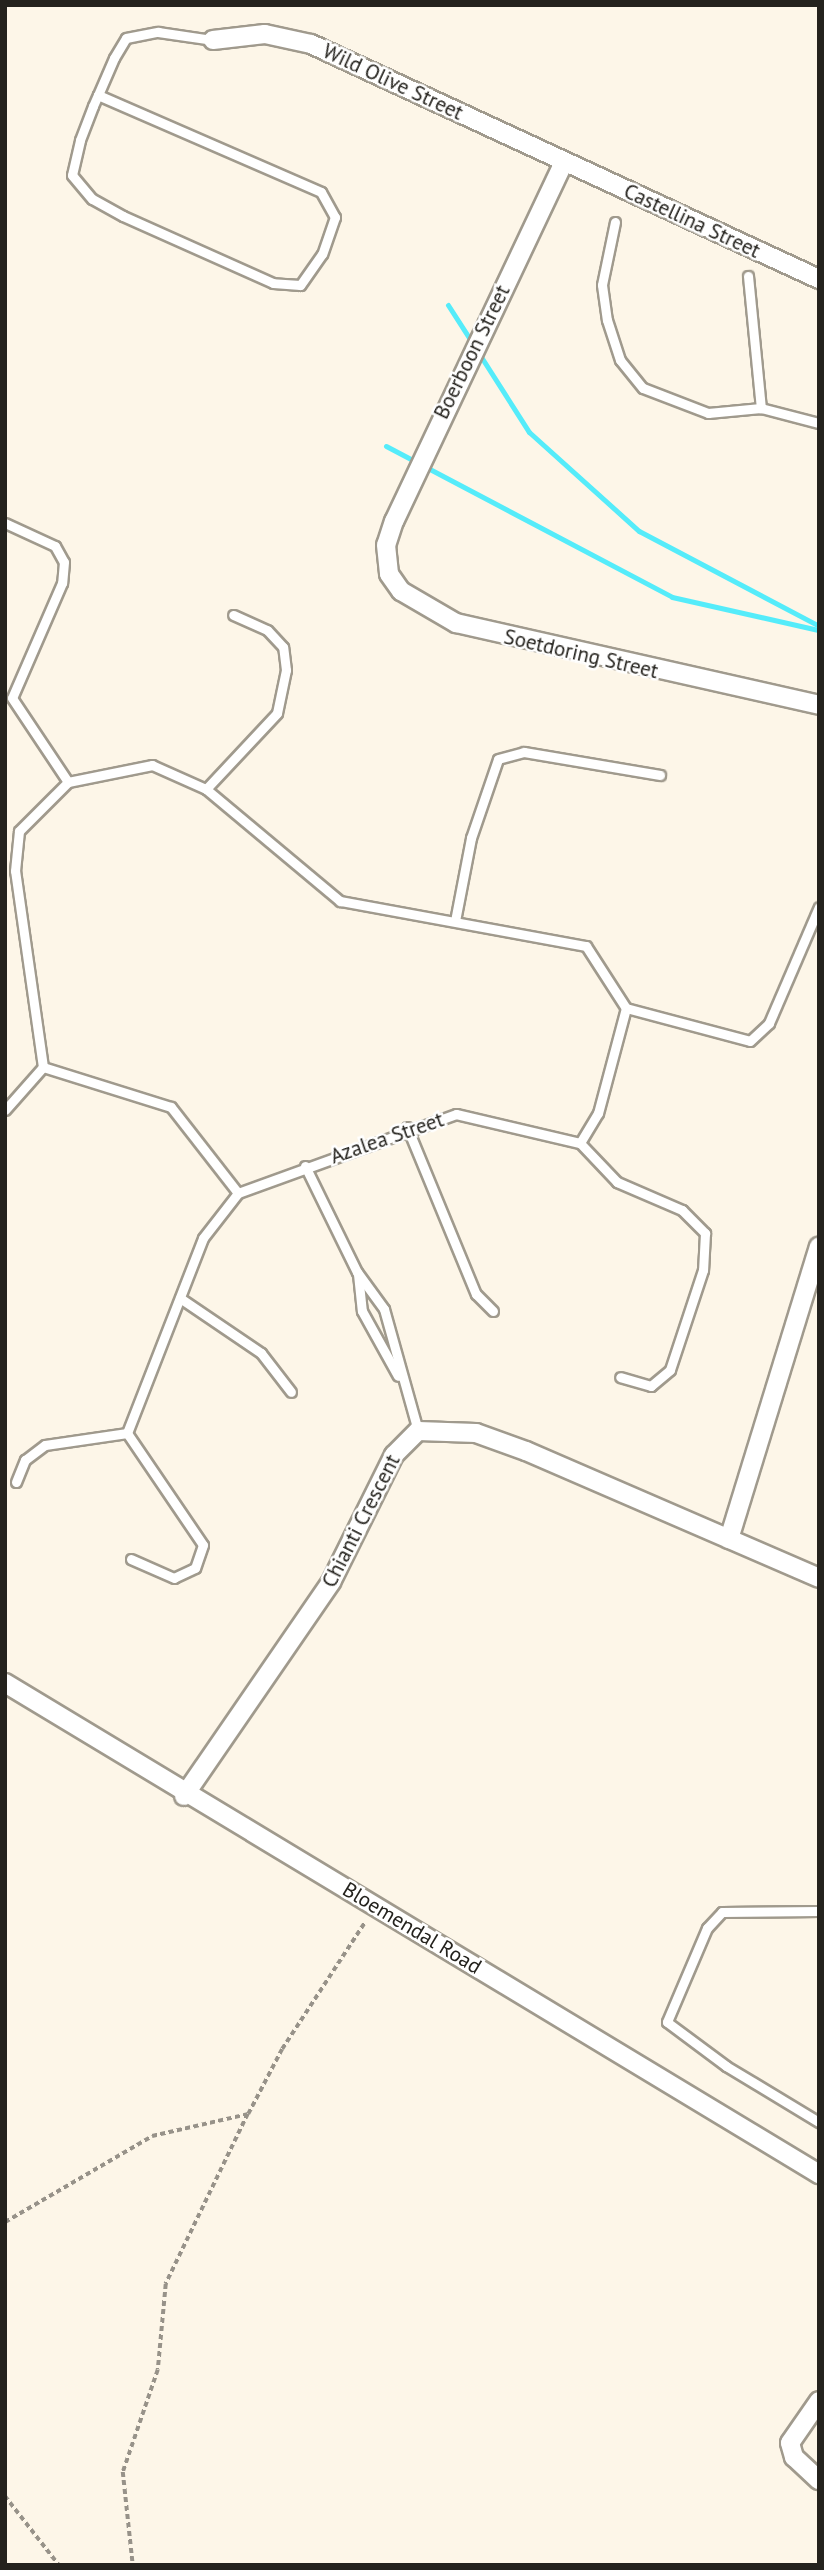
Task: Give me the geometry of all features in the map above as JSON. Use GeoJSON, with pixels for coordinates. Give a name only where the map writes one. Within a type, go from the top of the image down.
{"type":"FeatureCollection","features":[{"type":"Feature","properties":{"kind":"street","name":"Wild Olive Street"},"geometry":{"type":"LineString","coordinates":[[213,40],[265,34],[311,44],[564,163]]}},
{"type":"Feature","properties":{"kind":"street","name":"Castellina Street"},"geometry":{"type":"LineString","coordinates":[[564,163],[819,279]]}},
{"type":"Feature","properties":{"kind":"street","name":"Boerboon Street"},"geometry":{"type":"LineString","coordinates":[[386,545],[564,163]]}},
{"type":"Feature","properties":{"kind":"street","name":"Soetdoring Street"},"geometry":{"type":"LineString","coordinates":[[386,545],[389,574],[401,592],[456,623],[819,705]]}},
{"type":"Feature","properties":{"kind":"street"},"geometry":{"type":"LineString","coordinates":[[729,1539],[819,1247]]}},
{"type":"Feature","properties":{"kind":"street"},"geometry":{"type":"LineString","coordinates":[[418,1431],[476,1433],[819,1578]]}},
{"type":"Feature","properties":{"kind":"street","name":"Chianti Crescent"},"geometry":{"type":"LineString","coordinates":[[184,1796],[331,1582],[394,1455],[418,1431]]}},
{"type":"Feature","properties":{"kind":"street","name":"Bloemendal Road"},"geometry":{"type":"LineString","coordinates":[[5,1683],[184,1796],[376,1905],[819,2174]]}},
{"type":"Feature","properties":{"kind":"street"},"geometry":{"type":"LineString","coordinates":[[819,2401],[790,2443],[794,2457],[819,2480]]}},
{"type":"Feature","properties":{"kind":"lane"},"geometry":{"type":"LineString","coordinates":[[98,95],[321,192],[335,217],[308,277],[289,287],[273,283],[92,199],[72,175],[98,95],[126,38],[158,32],[213,40]]}},
{"type":"Feature","properties":{"kind":"lane"},"geometry":{"type":"LineString","coordinates":[[615,222],[602,285],[620,360],[632,376],[653,393],[708,413],[761,408],[819,423]]}},
{"type":"Feature","properties":{"kind":"lane"},"geometry":{"type":"LineString","coordinates":[[748,276],[761,408]]}},
{"type":"Feature","properties":{"kind":"lane"},"geometry":{"type":"LineString","coordinates":[[5,523],[55,546],[65,570],[9,698],[68,782]]}},
{"type":"Feature","properties":{"kind":"lane"},"geometry":{"type":"LineString","coordinates":[[206,789],[277,713],[286,670],[283,647],[267,630],[233,615]]}},
{"type":"Feature","properties":{"kind":"lane"},"geometry":{"type":"LineString","coordinates":[[455,921],[471,838],[498,759],[524,752],[660,775]]}},
{"type":"Feature","properties":{"kind":"lane"},"geometry":{"type":"LineString","coordinates":[[5,1110],[43,1068],[15,846],[28,818],[68,782],[152,765],[206,789],[340,901],[576,940],[593,954],[626,1008],[739,1043],[750,1041],[769,1023],[819,907]]}},
{"type":"Feature","properties":{"kind":"lane"},"geometry":{"type":"LineString","coordinates":[[620,1377],[651,1386],[670,1370],[703,1270],[705,1233],[682,1210],[617,1182],[580,1143],[598,1113],[626,1008]]}},
{"type":"Feature","properties":{"kind":"lane"},"geometry":{"type":"LineString","coordinates":[[43,1068],[172,1107],[238,1193],[203,1238],[127,1433]]}},
{"type":"Feature","properties":{"kind":"lane","name":"Azalea Street"},"geometry":{"type":"LineString","coordinates":[[238,1193],[407,1127],[473,1115],[580,1143]]}},
{"type":"Feature","properties":{"kind":"lane"},"geometry":{"type":"LineString","coordinates":[[407,1127],[476,1294],[493,1311]]}},
{"type":"Feature","properties":{"kind":"lane"},"geometry":{"type":"LineString","coordinates":[[305,1166],[358,1272],[384,1310],[401,1381],[418,1431]]}},
{"type":"Feature","properties":{"kind":"lane"},"geometry":{"type":"LineString","coordinates":[[358,1272],[362,1311],[401,1381]]}},
{"type":"Feature","properties":{"kind":"lane"},"geometry":{"type":"LineString","coordinates":[[180,1298],[261,1353],[291,1392]]}},
{"type":"Feature","properties":{"kind":"lane"},"geometry":{"type":"LineString","coordinates":[[16,1482],[25,1460],[45,1445],[127,1433]]}},
{"type":"Feature","properties":{"kind":"lane"},"geometry":{"type":"LineString","coordinates":[[127,1433],[203,1545],[195,1569],[174,1578],[131,1559]]}},
{"type":"Feature","properties":{"kind":"lane"},"geometry":{"type":"LineString","coordinates":[[819,1911],[722,1912],[707,1928],[667,2014],[678,2033],[819,2122]]}},
{"type":"Feature","properties":{"kind":"path"},"geometry":{"type":"LineString","coordinates":[[133,2565],[123,2472],[158,2370],[166,2284],[282,2049],[376,1905]]}},
{"type":"Feature","properties":{"kind":"path"},"geometry":{"type":"LineString","coordinates":[[5,2222],[152,2136],[248,2114]]}},
{"type":"Feature","properties":{"kind":"path"},"geometry":{"type":"LineString","coordinates":[[5,2496],[60,2565]]}},
{"type":"Feature","properties":{"kind":"waterway"},"geometry":{"type":"LineString","coordinates":[[448,305],[473,344]]}},
{"type":"Feature","properties":{"kind":"waterway"},"geometry":{"type":"LineString","coordinates":[[478,352],[529,432],[639,531],[819,626]]}},
{"type":"Feature","properties":{"kind":"waterway"},"geometry":{"type":"LineString","coordinates":[[386,446],[672,597],[819,630]]}}]}
